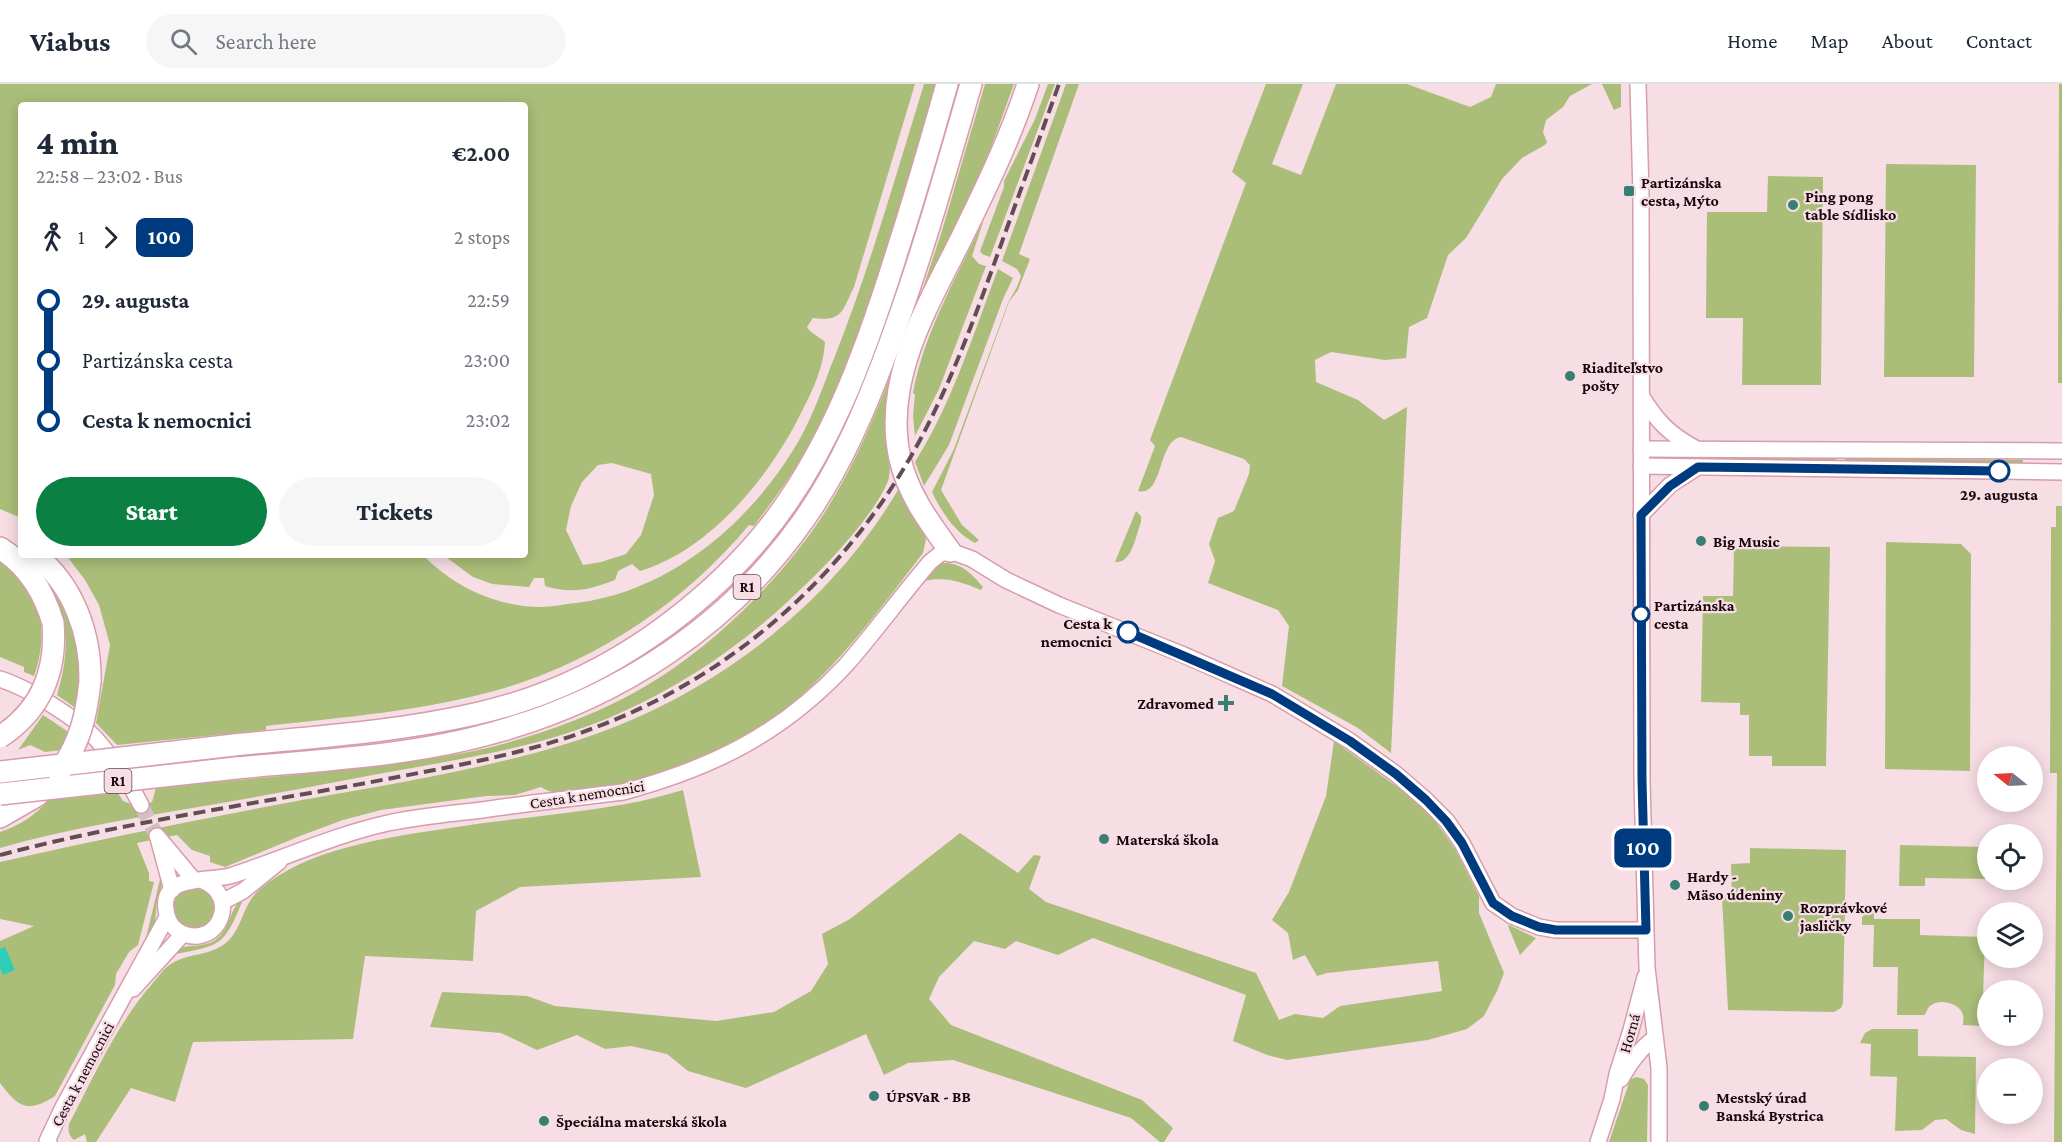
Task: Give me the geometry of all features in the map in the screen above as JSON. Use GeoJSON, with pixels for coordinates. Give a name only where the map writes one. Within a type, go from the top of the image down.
{"type":"FeatureCollection","features":[{"type":"Feature","properties":{"kind":"highway","name":"R1"},"geometry":{"type":"LineString","coordinates":[[0,772],[417,725],[477,714],[537,695],[615,660],[670,623],[712,588],[744,556],[776,518],[808,469],[834,419],[860,360],[881,302],[947,84]]}},
{"type":"Feature","properties":{"kind":"highway","name":"R1"},"geometry":{"type":"LineString","coordinates":[[0,794],[357,756],[453,742],[531,722],[601,693],[634,675],[687,640],[762,571],[803,520],[833,471],[861,417],[915,273],[971,84]]}},
{"type":"Feature","properties":{"kind":"highway"},"geometry":{"type":"LineString","coordinates":[[950,551],[917,504],[907,480],[897,442],[897,396],[901,375],[914,338],[1004,145],[1028,84]]}},
{"type":"Feature","properties":{"kind":"highway"},"geometry":{"type":"LineString","coordinates":[[950,551],[920,491],[909,456],[904,426],[910,376],[928,325],[1015,140],[1038,84]]}},
{"type":"Feature","properties":{"kind":"highway"},"geometry":{"type":"LineString","coordinates":[[0,534],[18,543]]}},
{"type":"Feature","properties":{"kind":"highway"},"geometry":{"type":"LineString","coordinates":[[0,548],[22,565],[37,585],[53,623],[54,654],[41,695],[26,716],[13,729],[0,737]]}},
{"type":"Feature","properties":{"kind":"highway"},"geometry":{"type":"LineString","coordinates":[[0,817],[38,795],[59,773],[82,729],[90,681],[84,627],[66,589],[38,558]]}},
{"type":"Feature","properties":{"kind":"street"},"geometry":{"type":"LineString","coordinates":[[1638,84],[1641,195],[1642,781],[1647,968],[1659,1068],[1659,1142]]}},
{"type":"Feature","properties":{"kind":"street"},"geometry":{"type":"LineString","coordinates":[[1641,396],[1657,421],[1697,450]]}},
{"type":"Feature","properties":{"kind":"street"},"geometry":{"type":"LineString","coordinates":[[1641,449],[2062,451]]}},
{"type":"Feature","properties":{"kind":"street"},"geometry":{"type":"LineString","coordinates":[[1641,466],[2062,472]]}},
{"type":"Feature","properties":{"kind":"street"},"geometry":{"type":"LineString","coordinates":[[1641,515],[1670,486],[1698,467]]}},
{"type":"Feature","properties":{"kind":"street","name":"Cesta k nemocnici"},"geometry":{"type":"LineString","coordinates":[[48,1141],[117,1007],[167,917],[166,903],[172,890],[182,882],[231,876],[343,835],[390,823],[623,792],[678,776],[733,752],[782,723],[828,683],[866,641],[930,562],[940,554],[950,551]]}},
{"type":"Feature","properties":{"kind":"street"},"geometry":{"type":"LineString","coordinates":[[950,551],[972,559],[1006,580],[1048,600],[1194,659],[1272,694],[1350,741],[1396,774],[1446,821],[1462,843],[1493,903],[1512,916],[1539,927],[1556,930],[1646,930]]}},
{"type":"Feature","properties":{"kind":"street"},"geometry":{"type":"LineString","coordinates":[[0,679],[15,684],[51,705],[97,739],[141,805]]}},
{"type":"Feature","properties":{"kind":"street"},"geometry":{"type":"LineString","coordinates":[[167,917],[173,927],[183,934],[199,936],[211,931],[221,918],[222,902],[217,890],[198,880],[157,836],[172,890]]}},
{"type":"Feature","properties":{"kind":"street","name":"Cesta k nemocnici"},"geometry":{"type":"LineString","coordinates":[[222,902],[243,891],[290,853]]}},
{"type":"Feature","properties":{"kind":"street","name":"Cesta k nemocnici"},"geometry":{"type":"LineString","coordinates":[[117,1007],[183,934]]}},
{"type":"Feature","properties":{"kind":"street","name":"Horná"},"geometry":{"type":"LineString","coordinates":[[1598,1142],[1647,968]]}},
{"type":"Feature","properties":{"kind":"street","name":"Horná"},"geometry":{"type":"LineString","coordinates":[[1612,1098],[1630,1064],[1645,1044],[1655,1038]]}},
{"type":"Feature","properties":{"kind":"shaded area"},"geometry":{"type":"Polygon","coordinates":[[[0,84],[915,84],[854,287],[840,313],[830,318],[813,318],[807,327],[825,342],[823,360],[806,403],[774,460],[736,507],[691,546],[666,561],[640,571],[632,564],[618,571],[615,580],[589,588],[572,590],[545,586],[544,578],[534,578],[529,587],[492,584],[473,577],[447,558],[528,558],[528,102],[18,102],[18,517],[0,509],[0,84]],[[612,463],[598,465],[582,482],[571,506],[566,530],[583,565],[626,554],[641,535],[654,495],[651,474],[612,463]]]}},
{"type":"Feature","properties":{"kind":"shaded area"},"geometry":{"type":"Polygon","coordinates":[[[924,84],[937,84],[896,226],[865,321],[847,367],[803,455],[754,526],[749,525],[697,579],[637,625],[605,645],[537,677],[501,689],[443,703],[266,726],[266,730],[117,745],[96,723],[110,645],[99,605],[85,580],[68,558],[426,558],[448,576],[476,593],[507,603],[540,607],[609,596],[642,585],[672,570],[700,552],[727,530],[773,480],[792,452],[821,393],[860,289],[924,84]]]}},
{"type":"Feature","properties":{"kind":"shaded area"},"geometry":{"type":"Polygon","coordinates":[[[985,84],[1014,84],[979,181],[913,318],[941,234],[985,84]]]}},
{"type":"Feature","properties":{"kind":"shaded area"},"geometry":{"type":"Polygon","coordinates":[[[1048,84],[1055,84],[990,257],[980,251],[1004,187],[1004,181],[1035,119],[1048,84]]]}},
{"type":"Feature","properties":{"kind":"shaded area"},"geometry":{"type":"Polygon","coordinates":[[[1066,84],[1079,84],[1019,254],[1030,259],[1018,290],[1009,302],[941,490],[962,525],[979,540],[975,543],[949,521],[932,492],[954,449],[1008,303],[1021,276],[1017,269],[1002,261],[1066,84]]]}},
{"type":"Feature","properties":{"kind":"shaded area"},"geometry":{"type":"Polygon","coordinates":[[[1266,84],[1303,84],[1272,164],[1301,175],[1336,84],[1407,84],[1470,107],[1491,97],[1496,84],[1592,84],[1570,96],[1563,107],[1546,120],[1543,132],[1547,142],[1545,145],[1522,158],[1502,179],[1466,238],[1448,255],[1427,318],[1409,327],[1406,358],[1385,360],[1331,352],[1315,360],[1316,382],[1358,400],[1384,420],[1407,407],[1391,753],[1358,728],[1282,686],[1289,626],[1278,610],[1208,583],[1215,561],[1209,544],[1218,518],[1234,511],[1249,474],[1250,465],[1244,459],[1181,437],[1173,441],[1168,448],[1152,486],[1146,491],[1138,491],[1155,446],[1150,440],[1246,183],[1232,172],[1266,84]]]}},
{"type":"Feature","properties":{"kind":"shaded area"},"geometry":{"type":"Polygon","coordinates":[[[1602,84],[1621,84],[1621,107],[1614,110],[1602,84]]]}},
{"type":"Feature","properties":{"kind":"shaded area"},"geometry":{"type":"Polygon","coordinates":[[[2059,84],[2062,84],[2062,383],[2058,383],[2059,84]]]}},
{"type":"Feature","properties":{"kind":"shaded area"},"geometry":{"type":"Polygon","coordinates":[[[1886,164],[1976,165],[1974,377],[1884,377],[1886,164]]]}},
{"type":"Feature","properties":{"kind":"shaded area"},"geometry":{"type":"Polygon","coordinates":[[[1768,176],[1823,177],[1821,385],[1742,385],[1743,318],[1706,318],[1707,212],[1767,212],[1768,176]]]}},
{"type":"Feature","properties":{"kind":"shaded area"},"geometry":{"type":"Polygon","coordinates":[[[984,219],[972,256],[979,264],[986,266],[939,389],[915,436],[913,416],[915,395],[913,393],[918,370],[933,326],[984,219]]]}},
{"type":"Feature","properties":{"kind":"shaded area"},"geometry":{"type":"Polygon","coordinates":[[[998,269],[1013,278],[1003,299],[949,445],[924,486],[915,462],[951,392],[998,269]]]}},
{"type":"Feature","properties":{"kind":"shaded area"},"geometry":{"type":"Polygon","coordinates":[[[890,377],[885,432],[890,463],[889,475],[882,494],[873,508],[825,566],[782,607],[717,659],[670,688],[595,723],[518,747],[246,799],[110,822],[0,848],[0,832],[14,827],[49,800],[118,793],[123,801],[139,807],[152,802],[156,788],[351,769],[447,756],[484,749],[538,733],[623,699],[692,655],[742,612],[788,563],[825,512],[853,463],[890,377]]]}},
{"type":"Feature","properties":{"kind":"shaded area"},"geometry":{"type":"Polygon","coordinates":[[[1677,456],[1836,458],[1836,463],[1677,461],[1677,456]]]}},
{"type":"Feature","properties":{"kind":"shaded area"},"geometry":{"type":"Polygon","coordinates":[[[1845,458],[2023,460],[2022,465],[1845,462],[1845,458]]]}},
{"type":"Feature","properties":{"kind":"shaded area"},"geometry":{"type":"Polygon","coordinates":[[[898,490],[923,530],[926,539],[923,553],[858,636],[822,676],[783,711],[727,747],[665,772],[607,787],[550,792],[541,787],[515,795],[486,796],[381,810],[343,820],[225,867],[210,862],[210,856],[192,850],[177,835],[137,843],[149,873],[149,881],[154,882],[138,945],[129,952],[116,974],[115,985],[55,1096],[37,1105],[24,1105],[12,1098],[0,1083],[0,941],[34,926],[0,919],[0,862],[188,822],[470,769],[536,753],[619,725],[667,703],[713,677],[757,647],[798,613],[835,575],[869,534],[898,490]]]}},
{"type":"Feature","properties":{"kind":"shaded area"},"geometry":{"type":"Polygon","coordinates":[[[2056,506],[2062,506],[2062,1142],[2054,1142],[2057,773],[2050,773],[2051,527],[2056,527],[2056,506]]]}},
{"type":"Feature","properties":{"kind":"shaded area"},"geometry":{"type":"Polygon","coordinates":[[[1136,511],[1141,516],[1141,522],[1132,548],[1126,558],[1115,562],[1136,511]]]}},
{"type":"Feature","properties":{"kind":"shaded area"},"geometry":{"type":"Polygon","coordinates":[[[1886,542],[1961,544],[1971,554],[1970,771],[1885,769],[1886,542]]]}},
{"type":"Feature","properties":{"kind":"shaded area"},"geometry":{"type":"Polygon","coordinates":[[[1734,546],[1830,547],[1826,766],[1772,766],[1772,756],[1749,756],[1749,715],[1740,715],[1740,703],[1701,702],[1703,596],[1733,596],[1734,546]]]}},
{"type":"Feature","properties":{"kind":"shaded area"},"geometry":{"type":"Polygon","coordinates":[[[0,559],[19,575],[29,588],[39,612],[40,651],[34,676],[24,672],[24,667],[0,657],[0,559]]]}},
{"type":"Feature","properties":{"kind":"shaded area"},"geometry":{"type":"Polygon","coordinates":[[[942,563],[960,566],[983,587],[981,590],[960,582],[946,580],[924,581],[942,563]]]}},
{"type":"Feature","properties":{"kind":"shaded area"},"geometry":{"type":"Polygon","coordinates":[[[46,581],[57,593],[65,608],[76,641],[79,676],[77,709],[57,695],[66,650],[65,636],[60,610],[46,581]]]}},
{"type":"Feature","properties":{"kind":"shaded area"},"geometry":{"type":"Polygon","coordinates":[[[43,715],[70,733],[62,750],[45,752],[30,745],[18,750],[43,715]]]}},
{"type":"Feature","properties":{"kind":"shaded area"},"geometry":{"type":"Polygon","coordinates":[[[1334,741],[1403,791],[1434,819],[1455,849],[1479,896],[1479,913],[1504,973],[1484,1016],[1467,1029],[1428,1040],[1287,1060],[1267,1055],[1233,1041],[1246,995],[1093,938],[1058,955],[1016,941],[1005,949],[974,941],[939,977],[929,999],[951,1025],[1142,1100],[1173,1128],[1164,1142],[1160,1142],[1131,1118],[953,1060],[908,1063],[884,1075],[866,1034],[746,1088],[688,1071],[667,1054],[631,1046],[605,1049],[577,1035],[537,1050],[501,1033],[430,1027],[442,992],[527,996],[555,1006],[716,1021],[774,1012],[811,991],[828,964],[822,934],[850,919],[960,833],[1018,873],[1034,855],[1041,856],[1029,889],[1046,902],[1256,973],[1279,1020],[1295,1014],[1323,1018],[1340,1006],[1442,991],[1438,961],[1317,976],[1305,955],[1293,960],[1288,933],[1272,920],[1289,892],[1326,796],[1334,741]]]}},
{"type":"Feature","properties":{"kind":"shaded area"},"geometry":{"type":"Polygon","coordinates":[[[683,790],[701,877],[520,887],[476,911],[473,961],[365,956],[353,1039],[193,1042],[175,1102],[131,1088],[96,1142],[87,1142],[85,1134],[74,1140],[71,1136],[69,1124],[107,1051],[139,1000],[171,964],[208,952],[229,940],[254,896],[278,876],[324,854],[375,840],[626,804],[683,790]]]}},
{"type":"Feature","properties":{"kind":"shaded area"},"geometry":{"type":"Polygon","coordinates":[[[1900,845],[1977,847],[1977,879],[1925,878],[1925,886],[1899,886],[1900,845]]]}},
{"type":"Feature","properties":{"kind":"shaded area"},"geometry":{"type":"Polygon","coordinates":[[[1750,848],[1846,850],[1843,1003],[1841,1008],[1834,1012],[1728,1010],[1722,898],[1732,897],[1731,864],[1750,863],[1750,848]]]}},
{"type":"Feature","properties":{"kind":"shaded area"},"geometry":{"type":"Polygon","coordinates":[[[161,875],[162,884],[155,921],[146,938],[161,875]]]}},
{"type":"Feature","properties":{"kind":"shaded area"},"geometry":{"type":"Polygon","coordinates":[[[194,888],[209,894],[215,909],[209,924],[194,930],[179,924],[173,909],[179,894],[194,888]]]}},
{"type":"Feature","properties":{"kind":"shaded area"},"geometry":{"type":"Polygon","coordinates":[[[244,897],[226,935],[219,941],[201,949],[171,955],[181,948],[203,945],[215,940],[224,930],[235,907],[244,897]]]}},
{"type":"Feature","properties":{"kind":"shaded area"},"geometry":{"type":"Polygon","coordinates":[[[1874,909],[1874,919],[1920,919],[1920,935],[1977,937],[1977,968],[1984,968],[1984,980],[1977,980],[1977,1026],[1963,1025],[1963,1016],[1958,1007],[1944,1002],[1929,1006],[1925,1015],[1897,1015],[1898,967],[1873,967],[1874,925],[1862,925],[1862,917],[1874,909]]]}},
{"type":"Feature","properties":{"kind":"shaded area"},"geometry":{"type":"Polygon","coordinates":[[[1508,926],[1536,938],[1520,955],[1508,926]]]}},
{"type":"Feature","properties":{"kind":"shaded area"},"geometry":{"type":"Polygon","coordinates":[[[5,947],[15,970],[3,975],[0,968],[0,949],[5,947]]]}},
{"type":"Feature","properties":{"kind":"shaded area"},"geometry":{"type":"Polygon","coordinates":[[[1872,1029],[1918,1029],[1918,1056],[1976,1057],[1975,1134],[1961,1130],[1946,1119],[1935,1120],[1922,1130],[1895,1131],[1897,1077],[1870,1076],[1871,1044],[1860,1043],[1865,1033],[1872,1029]]]}},
{"type":"Feature","properties":{"kind":"shaded area"},"geometry":{"type":"Polygon","coordinates":[[[1636,1077],[1644,1079],[1648,1085],[1647,1142],[1609,1142],[1630,1080],[1636,1077]]]}},
{"type":"Feature","properties":{"kind":"tunnel"},"geometry":{"type":"LineString","coordinates":[[141,805],[157,836]]}},
{"type":"Feature","properties":{"kind":"railway"},"geometry":{"type":"LineString","coordinates":[[0,855],[201,812],[478,761],[551,743],[650,704],[698,677],[743,646],[785,612],[824,574],[860,532],[892,487],[920,440],[953,371],[972,324],[1059,84]]}},
{"type":"Feature","properties":{"kind":"bus line","name":"100"},"geometry":{"type":"LineString","coordinates":[[1128,632],[1272,694],[1350,741],[1396,774],[1446,821],[1462,843],[1493,903],[1512,916],[1539,927],[1556,930],[1646,930],[1642,781],[1641,515],[1670,486],[1698,467],[1999,471]]}},
{"type":"Feature","properties":{"kind":"place","name":"Partizánska cesta, Mýto"},"geometry":{"type":"Point","coordinates":[1629,191]}},
{"type":"Feature","properties":{"kind":"place","name":"Ping pong table Sídlisko"},"geometry":{"type":"Point","coordinates":[1793,205]}},
{"type":"Feature","properties":{"kind":"place","name":"Riaditeľstvo pošty"},"geometry":{"type":"Point","coordinates":[1570,376]}},
{"type":"Feature","properties":{"kind":"place","name":"29. augusta"},"geometry":{"type":"Point","coordinates":[1999,471]}},
{"type":"Feature","properties":{"kind":"place","name":"Big Music"},"geometry":{"type":"Point","coordinates":[1701,541]}},
{"type":"Feature","properties":{"kind":"place","name":"Partizánska cesta"},"geometry":{"type":"Point","coordinates":[1641,614]}},
{"type":"Feature","properties":{"kind":"place","name":"Cesta k nemocnici"},"geometry":{"type":"Point","coordinates":[1128,632]}},
{"type":"Feature","properties":{"kind":"place","name":"Zdravomed"},"geometry":{"type":"Point","coordinates":[1226,703]}},
{"type":"Feature","properties":{"kind":"place","name":"Materská škola"},"geometry":{"type":"Point","coordinates":[1104,839]}},
{"type":"Feature","properties":{"kind":"place","name":"Hardy - Mäso údeniny"},"geometry":{"type":"Point","coordinates":[1675,885]}},
{"type":"Feature","properties":{"kind":"place","name":"Rozprávkové jasličky"},"geometry":{"type":"Point","coordinates":[1788,916]}},
{"type":"Feature","properties":{"kind":"place","name":"ÚPSVaR - BB"},"geometry":{"type":"Point","coordinates":[874,1096]}},
{"type":"Feature","properties":{"kind":"place","name":"Mestský úrad Banská Bystrica"},"geometry":{"type":"Point","coordinates":[1704,1106]}},
{"type":"Feature","properties":{"kind":"place","name":"Špeciálna materská škola"},"geometry":{"type":"Point","coordinates":[544,1121]}}]}
